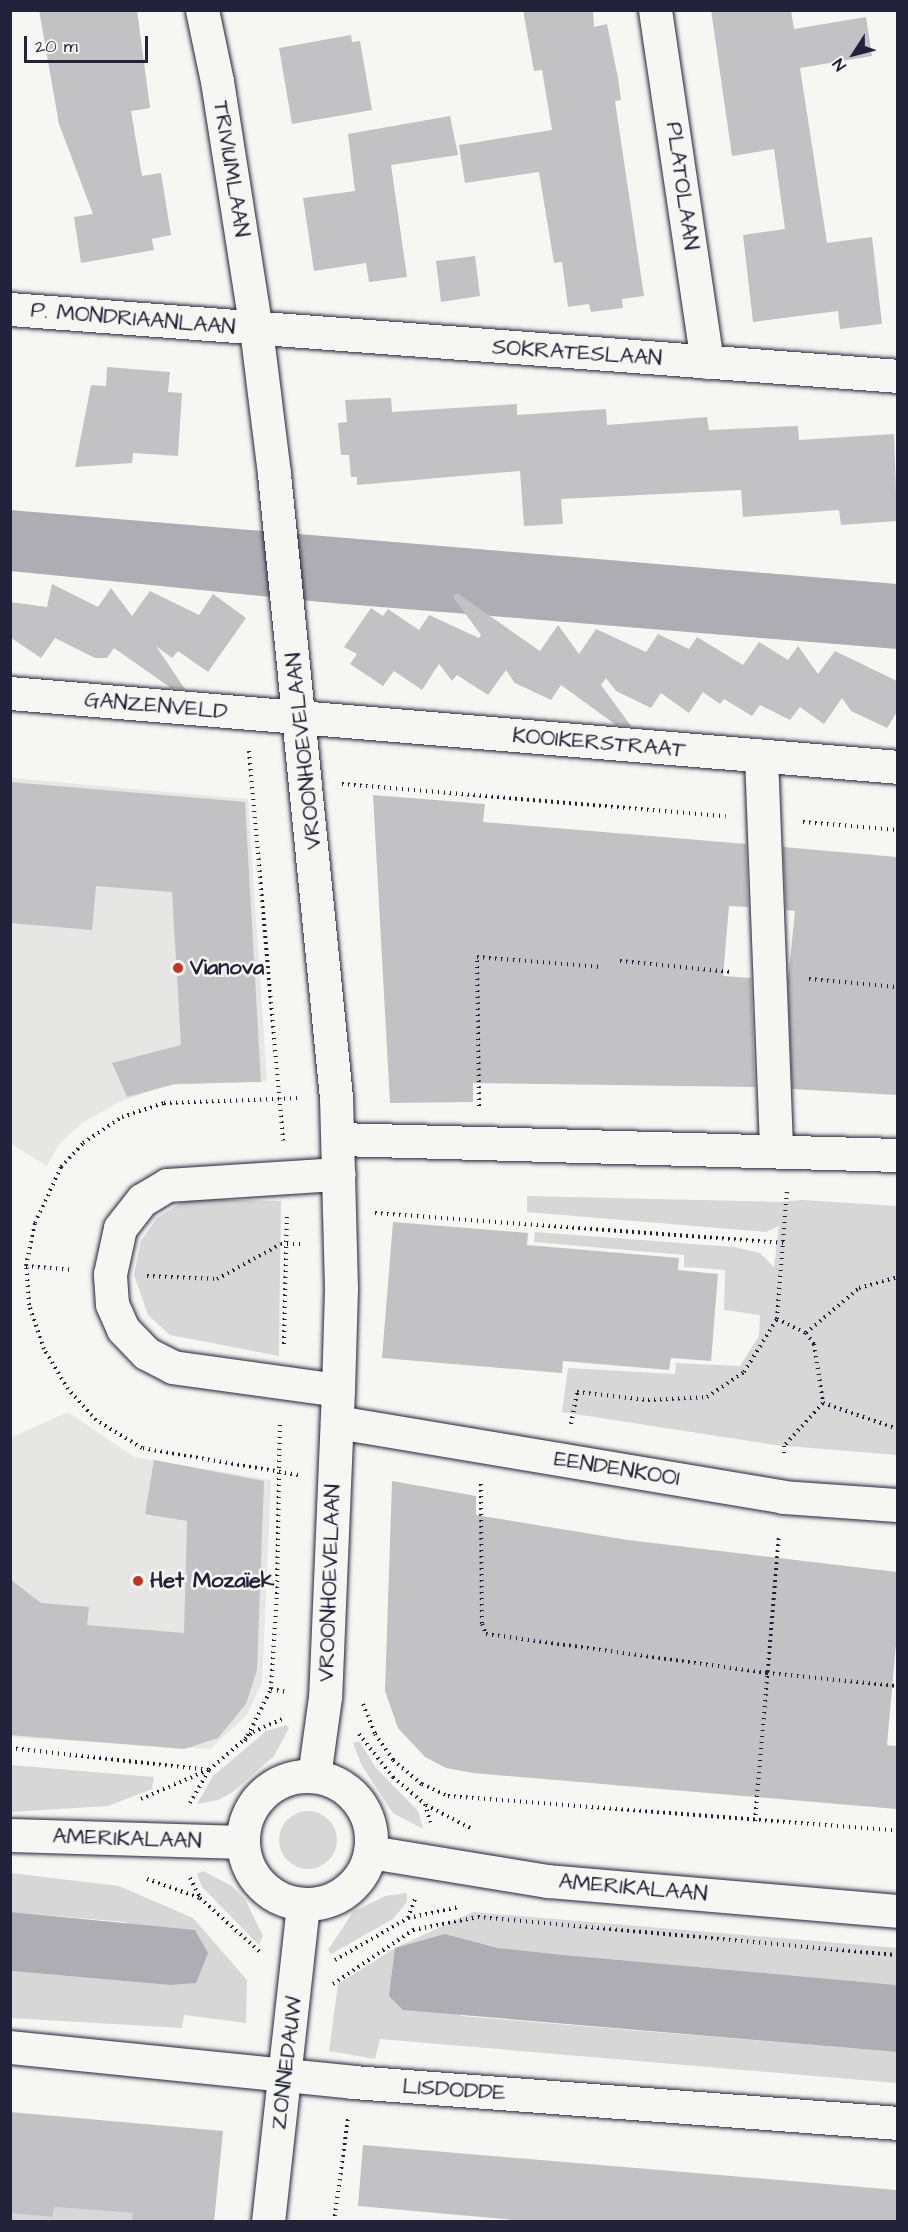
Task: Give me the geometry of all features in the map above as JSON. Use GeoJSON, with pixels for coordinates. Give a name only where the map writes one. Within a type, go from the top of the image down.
{"type":"FeatureCollection","features":[{"type":"Feature","properties":{"kind":"street","name":"TRIVIUMLAAN"},"geometry":{"type":"LineString","coordinates":[[202,10],[217,81],[256,329]]}},
{"type":"Feature","properties":{"kind":"street","name":"PLATOLAAN"},"geometry":{"type":"LineString","coordinates":[[655,10],[707,362]]}},
{"type":"Feature","properties":{"kind":"street","name":"P. MONDRIAANLAAN"},"geometry":{"type":"LineString","coordinates":[[10,309],[256,329]]}},
{"type":"Feature","properties":{"kind":"street","name":"SOKRATESLAAN"},"geometry":{"type":"LineString","coordinates":[[256,329],[897,376]]}},
{"type":"Feature","properties":{"kind":"street","name":"VROONHOEVELAAN"},"geometry":{"type":"LineString","coordinates":[[256,329],[301,719],[339,1139],[337,1422],[324,1707],[314,1776]]}},
{"type":"Feature","properties":{"kind":"street","name":"GANZENVELD"},"geometry":{"type":"LineString","coordinates":[[10,693],[301,719]]}},
{"type":"Feature","properties":{"kind":"street","name":"KOOIKERSTRAAT"},"geometry":{"type":"LineString","coordinates":[[301,719],[897,767]]}},
{"type":"Feature","properties":{"kind":"street"},"geometry":{"type":"LineString","coordinates":[[761,756],[782,1149]]}},
{"type":"Feature","properties":{"kind":"street"},"geometry":{"type":"LineString","coordinates":[[339,1139],[782,1149],[897,1155]]}},
{"type":"Feature","properties":{"kind":"street"},"geometry":{"type":"LineString","coordinates":[[338,1390],[173,1367],[146,1353],[123,1329],[116,1313],[110,1274],[120,1228],[142,1200],[167,1185],[339,1174]]}},
{"type":"Feature","properties":{"kind":"street","name":"EENDENKOOI"},"geometry":{"type":"LineString","coordinates":[[337,1422],[783,1497],[897,1505]]}},
{"type":"Feature","properties":{"kind":"street"},"geometry":{"type":"LineString","coordinates":[[314,1776],[346,1789],[359,1802],[371,1835],[370,1852],[364,1870],[346,1890],[322,1903],[303,1904],[280,1899],[261,1885],[248,1866],[243,1842],[246,1820],[255,1801],[272,1786],[292,1777],[314,1776]]}},
{"type":"Feature","properties":{"kind":"street","name":"AMERIKALAAN"},"geometry":{"type":"LineString","coordinates":[[10,1834],[243,1842]]}},
{"type":"Feature","properties":{"kind":"street","name":"AMERIKALAAN"},"geometry":{"type":"LineString","coordinates":[[370,1852],[548,1881],[897,1911]]}},
{"type":"Feature","properties":{"kind":"street","name":"ZONNEDAUW"},"geometry":{"type":"LineString","coordinates":[[268,2222],[303,1904]]}},
{"type":"Feature","properties":{"kind":"street","name":"LISDODDE"},"geometry":{"type":"LineString","coordinates":[[10,2047],[286,2073],[353,2082],[897,2123]]}},
{"type":"Feature","properties":{"kind":"path"},"geometry":{"type":"LineString","coordinates":[[245,714],[285,1176],[288,1244],[271,1689],[245,1741]]}},
{"type":"Feature","properties":{"kind":"path"},"geometry":{"type":"LineString","coordinates":[[307,781],[897,830]]}},
{"type":"Feature","properties":{"kind":"path"},"geometry":{"type":"LineString","coordinates":[[499,1143],[497,1122],[479,1109],[477,957],[600,967]]}},
{"type":"Feature","properties":{"kind":"path"},"geometry":{"type":"LineString","coordinates":[[564,1460],[577,1392],[648,1400],[707,1397],[744,1372],[777,1319],[784,1243],[782,1149]]}},
{"type":"Feature","properties":{"kind":"path"},"geometry":{"type":"LineString","coordinates":[[340,1210],[784,1243]]}},
{"type":"Feature","properties":{"kind":"path"},"geometry":{"type":"LineString","coordinates":[[26,1266],[110,1274],[217,1279],[281,1244],[340,1243]]}},
{"type":"Feature","properties":{"kind":"path"},"geometry":{"type":"LineString","coordinates":[[806,1333],[859,1288],[897,1276]]}},
{"type":"Feature","properties":{"kind":"path"},"geometry":{"type":"LineString","coordinates":[[755,1821],[783,1497],[784,1446],[823,1403],[820,1365],[806,1333],[777,1319]]}},
{"type":"Feature","properties":{"kind":"path"},"geometry":{"type":"LineString","coordinates":[[823,1403],[897,1429]]}},
{"type":"Feature","properties":{"kind":"path"},"geometry":{"type":"LineString","coordinates":[[486,1448],[481,1476],[482,1624],[486,1634],[767,1673],[897,1686]]}},
{"type":"Feature","properties":{"kind":"path"},"geometry":{"type":"LineString","coordinates":[[271,1689],[324,1707],[340,1722],[364,1738],[393,1777],[425,1804]]}},
{"type":"Feature","properties":{"kind":"path"},"geometry":{"type":"LineString","coordinates":[[897,1832],[448,1796],[422,1784],[393,1760],[375,1734],[362,1700],[284,1718],[266,1725],[245,1741],[209,1770],[189,1805],[184,1841],[191,1882],[200,1898],[255,1950],[328,1989],[342,1975],[413,1930],[478,1917],[897,1955]]}},
{"type":"Feature","properties":{"kind":"path"},"geometry":{"type":"LineString","coordinates":[[10,1748],[209,1770]]}},
{"type":"Feature","properties":{"kind":"path"},"geometry":{"type":"LineString","coordinates":[[297,1974],[340,1959],[408,1918]]}},
{"type":"Feature","properties":{"kind":"path"},"geometry":{"type":"LineString","coordinates":[[334,2222],[353,2082]]}},
{"type":"Feature","properties":{"kind":"shaded area"},"geometry":{"type":"Polygon","coordinates":[[[10,510],[897,584],[897,649],[332,603],[11,571],[10,510]]]}},
{"type":"Feature","properties":{"kind":"shaded area","name":"Vianova"},"geometry":{"type":"Polygon","coordinates":[[[10,778],[248,799],[267,1081],[168,1085],[121,1101],[82,1123],[60,1143],[47,1166],[11,1144],[10,778]]]}},
{"type":"Feature","properties":{"kind":"shaded area"},"geometry":{"type":"Polygon","coordinates":[[[527,1196],[780,1202],[802,1200],[897,1206],[897,1455],[775,1445],[562,1412],[568,1368],[675,1374],[676,1363],[740,1366],[759,1336],[760,1315],[724,1310],[725,1270],[684,1267],[684,1255],[534,1242],[535,1232],[734,1247],[760,1253],[774,1267],[779,1226],[766,1232],[527,1212],[527,1196]]]}},
{"type":"Feature","properties":{"kind":"shaded area"},"geometry":{"type":"Polygon","coordinates":[[[187,1199],[281,1201],[279,1356],[170,1335],[148,1315],[134,1275],[141,1241],[157,1218],[187,1199]]]}},
{"type":"Feature","properties":{"kind":"shaded area","name":"Het Mozaïek"},"geometry":{"type":"Polygon","coordinates":[[[68,1412],[134,1457],[271,1480],[262,1682],[247,1715],[210,1749],[11,1737],[10,1438],[68,1412]]]}},
{"type":"Feature","properties":{"kind":"shaded area"},"geometry":{"type":"Polygon","coordinates":[[[286,1725],[289,1728],[274,1756],[233,1792],[218,1800],[197,1804],[213,1776],[266,1731],[286,1725]]]}},
{"type":"Feature","properties":{"kind":"shaded area"},"geometry":{"type":"Polygon","coordinates":[[[359,1741],[376,1768],[418,1811],[423,1829],[393,1813],[362,1766],[353,1743],[359,1741]]]}},
{"type":"Feature","properties":{"kind":"shaded area"},"geometry":{"type":"Polygon","coordinates":[[[11,1765],[154,1777],[152,1789],[108,1806],[11,1812],[11,1765]]]}},
{"type":"Feature","properties":{"kind":"shaded area"},"geometry":{"type":"Polygon","coordinates":[[[308,1811],[319,1813],[332,1824],[337,1840],[335,1851],[324,1864],[308,1869],[297,1867],[284,1856],[279,1840],[281,1829],[292,1816],[308,1811]]]}},
{"type":"Feature","properties":{"kind":"shaded area"},"geometry":{"type":"Polygon","coordinates":[[[203,1871],[232,1886],[245,1899],[263,1936],[259,1945],[202,1887],[197,1874],[203,1871]]]}},
{"type":"Feature","properties":{"kind":"shaded area"},"geometry":{"type":"Polygon","coordinates":[[[11,1873],[119,1886],[193,1918],[247,1980],[246,2023],[184,2015],[182,2028],[11,2018],[10,1971],[170,1985],[125,1922],[11,1912],[11,1873]]]}},
{"type":"Feature","properties":{"kind":"shaded area"},"geometry":{"type":"Polygon","coordinates":[[[407,1893],[407,1902],[393,1919],[331,1954],[328,1950],[353,1912],[385,1896],[407,1893]]]}},
{"type":"Feature","properties":{"kind":"shaded area"},"geometry":{"type":"Polygon","coordinates":[[[11,1912],[195,1930],[208,1953],[196,1983],[170,1985],[11,1971],[11,1912]]]}},
{"type":"Feature","properties":{"kind":"shaded area"},"geometry":{"type":"Polygon","coordinates":[[[473,1912],[897,1948],[897,1985],[498,1948],[445,1934],[461,2016],[897,2052],[897,2083],[380,2039],[375,2059],[329,2051],[338,1984],[395,1948],[473,1912]]]}},
{"type":"Feature","properties":{"kind":"shaded area"},"geometry":{"type":"Polygon","coordinates":[[[445,1934],[498,1948],[897,1985],[897,2052],[403,2010],[389,1996],[395,1948],[445,1934]]]}},
{"type":"Feature","properties":{"kind":"shaded area"},"geometry":{"type":"Polygon","coordinates":[[[54,2207],[134,2213],[133,2221],[11,2222],[10,2213],[53,2216],[54,2207]]]}},
{"type":"Feature","properties":{"kind":"building"},"geometry":{"type":"Polygon","coordinates":[[[39,10],[137,10],[150,108],[131,111],[142,176],[161,173],[171,235],[152,239],[154,250],[81,263],[74,217],[93,214],[59,124],[39,10]]]}},
{"type":"Feature","properties":{"kind":"building"},"geometry":{"type":"Polygon","coordinates":[[[523,10],[593,10],[594,27],[607,24],[621,100],[615,101],[644,296],[622,299],[623,308],[591,312],[589,304],[568,307],[562,262],[554,263],[539,172],[465,183],[459,145],[552,130],[542,70],[534,71],[523,10]]]}},
{"type":"Feature","properties":{"kind":"building"},"geometry":{"type":"Polygon","coordinates":[[[711,10],[791,10],[794,29],[866,17],[872,56],[800,68],[827,243],[872,237],[882,324],[840,329],[838,311],[753,322],[743,235],[785,229],[774,149],[732,156],[711,10]]]}},
{"type":"Feature","properties":{"kind":"building"},"geometry":{"type":"Polygon","coordinates":[[[351,35],[352,42],[360,41],[372,110],[292,124],[279,48],[351,35]]]}},
{"type":"Feature","properties":{"kind":"building"},"geometry":{"type":"Polygon","coordinates":[[[450,116],[458,155],[391,165],[407,277],[369,282],[366,263],[314,271],[303,198],[355,191],[348,134],[450,116]]]}},
{"type":"Feature","properties":{"kind":"building"},"geometry":{"type":"Polygon","coordinates":[[[475,256],[480,296],[441,302],[436,261],[475,256]]]}},
{"type":"Feature","properties":{"kind":"building"},"geometry":{"type":"Polygon","coordinates":[[[107,367],[170,372],[168,392],[182,393],[178,456],[133,453],[132,463],[75,467],[91,385],[106,386],[107,367]]]}},
{"type":"Feature","properties":{"kind":"building"},"geometry":{"type":"Polygon","coordinates":[[[391,398],[392,412],[517,404],[517,415],[606,409],[607,425],[707,417],[709,430],[798,426],[799,440],[894,434],[897,521],[841,525],[839,510],[743,517],[741,490],[561,499],[563,524],[524,526],[520,471],[357,485],[357,477],[351,477],[349,455],[341,455],[338,423],[347,422],[345,400],[391,398]]]}},
{"type":"Feature","properties":{"kind":"building"},"geometry":{"type":"Polygon","coordinates":[[[52,584],[98,607],[111,588],[132,616],[150,591],[199,615],[213,594],[246,618],[208,672],[178,651],[172,658],[156,646],[185,689],[171,688],[114,648],[107,658],[95,658],[55,638],[41,658],[10,637],[10,602],[47,607],[52,584]]]}},
{"type":"Feature","properties":{"kind":"building"},"geometry":{"type":"Polygon","coordinates":[[[457,593],[540,651],[558,625],[579,654],[596,629],[646,652],[658,634],[689,649],[697,637],[743,665],[759,642],[788,660],[798,646],[818,674],[835,651],[897,681],[897,712],[887,728],[851,711],[842,698],[824,724],[800,707],[790,720],[760,705],[752,716],[724,699],[720,704],[703,692],[689,713],[661,693],[651,708],[616,691],[606,678],[601,685],[631,726],[616,725],[561,685],[551,700],[515,683],[506,670],[488,695],[457,675],[452,681],[439,664],[422,690],[394,671],[383,686],[350,664],[357,654],[344,647],[371,608],[383,616],[388,609],[419,630],[429,615],[479,638],[481,635],[453,597],[457,593]]]}},
{"type":"Feature","properties":{"kind":"building"},"geometry":{"type":"Polygon","coordinates":[[[10,782],[245,802],[261,1082],[175,1084],[127,1097],[112,1063],[181,1045],[172,892],[96,886],[92,930],[10,923],[10,782]]]}},
{"type":"Feature","properties":{"kind":"building"},"geometry":{"type":"Polygon","coordinates":[[[373,795],[485,804],[483,822],[746,844],[748,907],[729,906],[723,976],[751,978],[755,1087],[473,1083],[473,1102],[390,1103],[373,795]]]}},
{"type":"Feature","properties":{"kind":"building"},"geometry":{"type":"Polygon","coordinates":[[[783,847],[897,857],[897,1095],[792,1089],[788,981],[795,911],[786,910],[783,847]]]}},
{"type":"Feature","properties":{"kind":"building"},"geometry":{"type":"Polygon","coordinates":[[[393,1222],[528,1233],[527,1245],[679,1258],[678,1270],[718,1274],[711,1361],[671,1358],[669,1370],[563,1361],[562,1373],[382,1358],[393,1222]]]}},
{"type":"Feature","properties":{"kind":"building"},"geometry":{"type":"Polygon","coordinates":[[[154,1460],[264,1481],[257,1670],[246,1704],[218,1738],[184,1749],[10,1735],[10,1579],[41,1603],[89,1607],[87,1625],[184,1633],[187,1521],[145,1514],[154,1460]]]}},
{"type":"Feature","properties":{"kind":"building"},"geometry":{"type":"Polygon","coordinates":[[[392,1481],[476,1496],[476,1515],[628,1540],[897,1572],[897,1633],[887,1745],[897,1746],[897,1809],[473,1773],[446,1768],[425,1757],[398,1728],[385,1691],[392,1481]]]}},
{"type":"Feature","properties":{"kind":"building"},"geometry":{"type":"Polygon","coordinates":[[[10,2112],[223,2131],[214,2222],[132,2222],[133,2213],[54,2207],[53,2217],[10,2213],[10,2112]]]}},
{"type":"Feature","properties":{"kind":"building"},"geometry":{"type":"Polygon","coordinates":[[[363,2145],[897,2190],[897,2222],[537,2222],[358,2206],[363,2145]]]}},
{"type":"Feature","properties":{"kind":"place","name":"Vianova"},"geometry":{"type":"Point","coordinates":[178,968]}},
{"type":"Feature","properties":{"kind":"place","name":"Het Mozaïek"},"geometry":{"type":"Point","coordinates":[138,1581]}}]}
